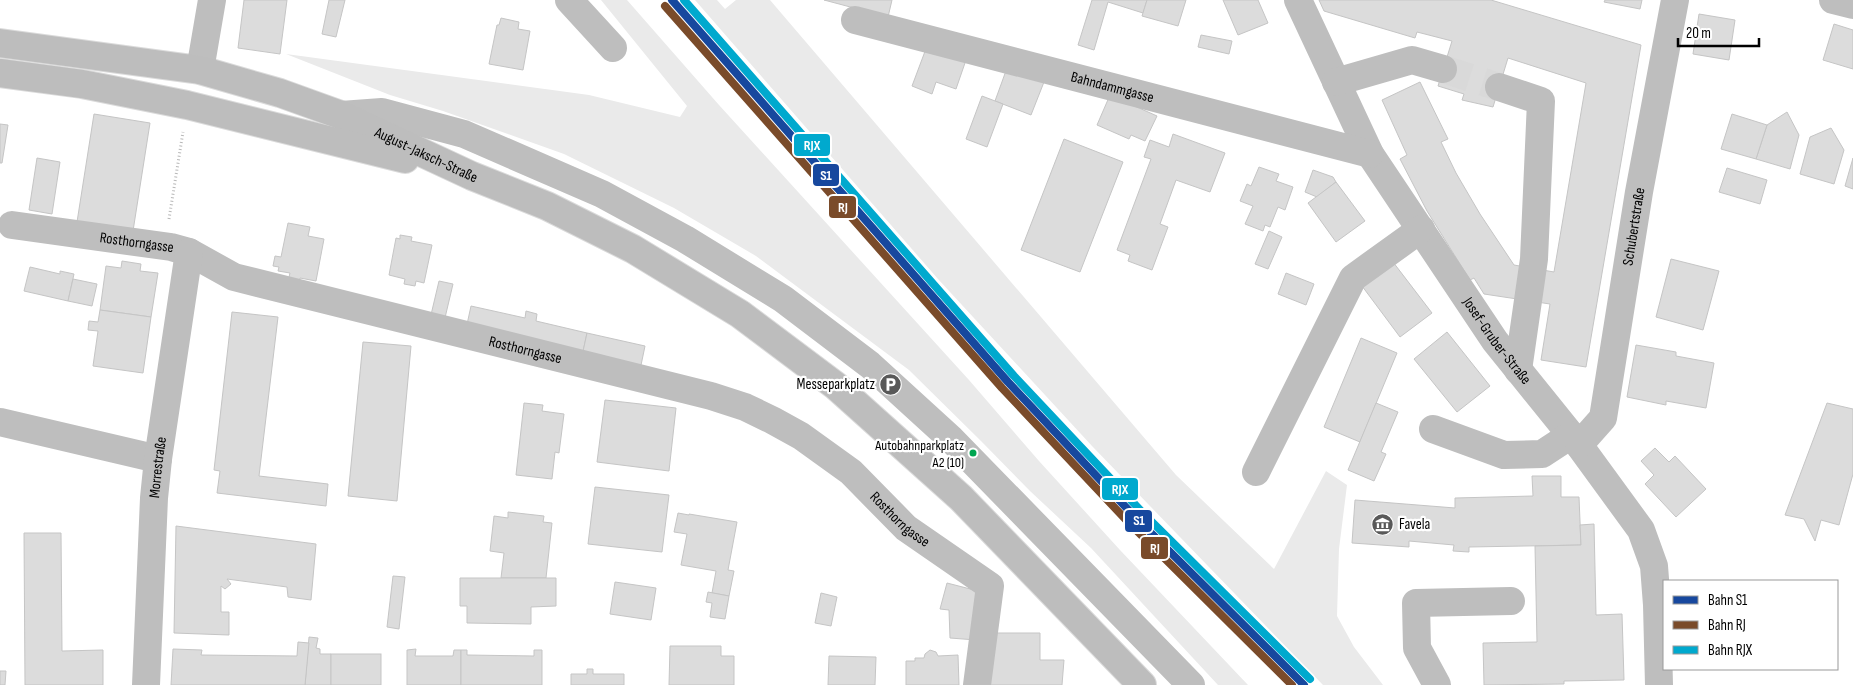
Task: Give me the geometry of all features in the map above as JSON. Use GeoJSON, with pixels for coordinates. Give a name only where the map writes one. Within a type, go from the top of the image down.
{"type":"FeatureCollection","features":[{"type":"Feature","properties":{"kind":"main road","name":"August-Jaksch-Straße"},"geometry":{"type":"LineString","coordinates":[[0,43],[200,70],[280,93],[341,115],[472,176]]}},
{"type":"Feature","properties":{"kind":"main road","name":"August-Jaksch-Straße"},"geometry":{"type":"LineString","coordinates":[[0,73],[82,84],[187,105],[338,141],[472,176]]}},
{"type":"Feature","properties":{"kind":"main road"},"geometry":{"type":"LineString","coordinates":[[472,176],[547,206],[633,249],[740,314],[836,386],[961,498],[1142,685]]}},
{"type":"Feature","properties":{"kind":"street"},"geometry":{"type":"LineString","coordinates":[[200,70],[212,0]]}},
{"type":"Feature","properties":{"kind":"street"},"geometry":{"type":"LineString","coordinates":[[569,0],[613,48]]}},
{"type":"Feature","properties":{"kind":"street","name":"Josef-Gruber-Straße"},"geometry":{"type":"LineString","coordinates":[[1298,0],[1370,154],[1495,341],[1575,440],[1641,530],[1654,566],[1657,606],[1658,685]]}},
{"type":"Feature","properties":{"kind":"street","name":"Schubertstraße"},"geometry":{"type":"LineString","coordinates":[[1433,429],[1504,455],[1542,454],[1575,440],[1603,418],[1639,192],[1675,0]]}},
{"type":"Feature","properties":{"kind":"street"},"geometry":{"type":"LineString","coordinates":[[1833,0],[1853,5]]}},
{"type":"Feature","properties":{"kind":"street","name":"Bahndammgasse"},"geometry":{"type":"LineString","coordinates":[[855,20],[1370,154]]}},
{"type":"Feature","properties":{"kind":"street"},"geometry":{"type":"LineString","coordinates":[[1336,82],[1412,60],[1443,69]]}},
{"type":"Feature","properties":{"kind":"street"},"geometry":{"type":"LineString","coordinates":[[1499,87],[1541,101],[1534,259],[1518,370]]}},
{"type":"Feature","properties":{"kind":"street"},"geometry":{"type":"LineString","coordinates":[[341,115],[382,112],[464,134],[602,194],[685,239],[783,299],[870,365],[950,438],[1191,685]]}},
{"type":"Feature","properties":{"kind":"street","name":"Rosthorngasse"},"geometry":{"type":"LineString","coordinates":[[12,225],[180,250],[234,277],[711,396],[745,407],[801,436],[851,472],[906,528],[990,586],[977,685]]}},
{"type":"Feature","properties":{"kind":"street"},"geometry":{"type":"LineString","coordinates":[[1256,472],[1353,278],[1421,229]]}},
{"type":"Feature","properties":{"kind":"street","name":"Morrestraße"},"geometry":{"type":"LineString","coordinates":[[146,685],[153,525],[158,460],[180,250]]}},
{"type":"Feature","properties":{"kind":"street"},"geometry":{"type":"LineString","coordinates":[[0,422],[158,460]]}},
{"type":"Feature","properties":{"kind":"street"},"geometry":{"type":"LineString","coordinates":[[1437,685],[1417,648],[1416,602],[1511,601]]}},
{"type":"Feature","properties":{"kind":"path"},"geometry":{"type":"LineString","coordinates":[[180,250],[168,224],[187,105]]}},
{"type":"Feature","properties":{"kind":"shaded area"},"geometry":{"type":"Polygon","coordinates":[[[601,0],[627,0],[719,105],[969,380],[1039,461],[1248,685],[1218,685],[1091,548],[1030,491],[909,370],[756,256],[674,208],[564,154],[443,111],[390,95],[286,54],[589,95],[680,117],[687,106],[601,0]]]}},
{"type":"Feature","properties":{"kind":"shaded area"},"geometry":{"type":"Polygon","coordinates":[[[695,0],[717,0],[725,9],[736,0],[770,0],[1176,475],[1274,569],[1326,471],[1347,485],[1339,549],[1337,616],[1354,647],[1383,685],[1323,685],[1092,446],[938,279],[695,0]]]}},
{"type":"Feature","properties":{"kind":"building"},"geometry":{"type":"Polygon","coordinates":[[[244,0],[287,0],[280,54],[238,48],[244,0]]]}},
{"type":"Feature","properties":{"kind":"building"},"geometry":{"type":"Polygon","coordinates":[[[329,0],[345,0],[336,37],[322,34],[329,0]]]}},
{"type":"Feature","properties":{"kind":"building"},"geometry":{"type":"Polygon","coordinates":[[[824,0],[892,0],[888,17],[824,0]]]}},
{"type":"Feature","properties":{"kind":"building"},"geometry":{"type":"Polygon","coordinates":[[[1092,0],[1147,0],[1143,13],[1108,2],[1094,50],[1078,45],[1092,0]]]}},
{"type":"Feature","properties":{"kind":"building"},"geometry":{"type":"Polygon","coordinates":[[[1147,0],[1186,0],[1178,26],[1142,16],[1147,0]]]}},
{"type":"Feature","properties":{"kind":"building"},"geometry":{"type":"Polygon","coordinates":[[[1223,0],[1258,0],[1268,23],[1238,35],[1223,0]]]}},
{"type":"Feature","properties":{"kind":"building"},"geometry":{"type":"Polygon","coordinates":[[[1319,0],[1491,0],[1641,45],[1586,367],[1541,360],[1550,304],[1484,294],[1474,278],[1470,280],[1427,211],[1400,159],[1407,155],[1382,100],[1420,82],[1448,139],[1441,142],[1456,173],[1480,214],[1514,265],[1554,272],[1586,83],[1508,58],[1493,107],[1462,100],[1464,94],[1438,86],[1452,41],[1417,32],[1415,38],[1324,11],[1319,0]]]}},
{"type":"Feature","properties":{"kind":"building"},"geometry":{"type":"Polygon","coordinates":[[[1605,0],[1642,0],[1640,9],[1604,2],[1605,0]]]}},
{"type":"Feature","properties":{"kind":"building"},"geometry":{"type":"Polygon","coordinates":[[[1699,14],[1735,20],[1729,60],[1693,54],[1699,14]]]}},
{"type":"Feature","properties":{"kind":"building"},"geometry":{"type":"Polygon","coordinates":[[[501,18],[519,22],[518,29],[530,31],[523,70],[489,64],[497,25],[499,25],[501,18]]]}},
{"type":"Feature","properties":{"kind":"building"},"geometry":{"type":"Polygon","coordinates":[[[1834,24],[1853,30],[1853,69],[1823,60],[1834,24]]]}},
{"type":"Feature","properties":{"kind":"building"},"geometry":{"type":"Polygon","coordinates":[[[1201,35],[1232,41],[1229,54],[1198,47],[1201,35]]]}},
{"type":"Feature","properties":{"kind":"building"},"geometry":{"type":"Polygon","coordinates":[[[927,46],[966,60],[956,89],[936,82],[932,94],[912,86],[927,46]]]}},
{"type":"Feature","properties":{"kind":"building"},"geometry":{"type":"Polygon","coordinates":[[[1007,68],[1044,82],[1031,115],[995,101],[1007,68]]]}},
{"type":"Feature","properties":{"kind":"building"},"geometry":{"type":"Polygon","coordinates":[[[1110,95],[1157,116],[1145,141],[1131,135],[1129,139],[1097,125],[1110,95]]]}},
{"type":"Feature","properties":{"kind":"building"},"geometry":{"type":"Polygon","coordinates":[[[982,96],[1003,104],[987,147],[966,139],[982,96]]]}},
{"type":"Feature","properties":{"kind":"building"},"geometry":{"type":"Polygon","coordinates":[[[1787,112],[1799,135],[1790,169],[1756,159],[1767,125],[1787,112]]]}},
{"type":"Feature","properties":{"kind":"building"},"geometry":{"type":"Polygon","coordinates":[[[94,114],[150,123],[133,231],[77,222],[94,114]]]}},
{"type":"Feature","properties":{"kind":"building"},"geometry":{"type":"Polygon","coordinates":[[[1732,114],[1767,125],[1756,159],[1721,149],[1732,114]]]}},
{"type":"Feature","properties":{"kind":"building"},"geometry":{"type":"Polygon","coordinates":[[[0,124],[8,125],[2,163],[0,163],[0,124]]]}},
{"type":"Feature","properties":{"kind":"building"},"geometry":{"type":"Polygon","coordinates":[[[1831,128],[1844,150],[1834,184],[1800,174],[1810,137],[1831,128]]]}},
{"type":"Feature","properties":{"kind":"building"},"geometry":{"type":"Polygon","coordinates":[[[1173,134],[1225,153],[1210,192],[1176,180],[1160,224],[1168,227],[1152,270],[1128,261],[1130,255],[1117,250],[1151,159],[1144,157],[1150,140],[1169,147],[1173,134]]]}},
{"type":"Feature","properties":{"kind":"building"},"geometry":{"type":"Polygon","coordinates":[[[1064,139],[1123,162],[1080,272],[1021,250],[1064,139]]]}},
{"type":"Feature","properties":{"kind":"building"},"geometry":{"type":"Polygon","coordinates":[[[37,158],[60,162],[52,214],[29,210],[37,158]]]}},
{"type":"Feature","properties":{"kind":"building"},"geometry":{"type":"Polygon","coordinates":[[[1853,158],[1853,189],[1845,186],[1853,158]]]}},
{"type":"Feature","properties":{"kind":"building"},"geometry":{"type":"Polygon","coordinates":[[[1259,167],[1279,174],[1276,181],[1293,187],[1285,210],[1278,207],[1270,227],[1265,225],[1263,231],[1245,224],[1253,206],[1240,201],[1247,184],[1251,186],[1259,167]]]}},
{"type":"Feature","properties":{"kind":"building"},"geometry":{"type":"Polygon","coordinates":[[[1727,168],[1767,180],[1760,204],[1719,192],[1727,168]]]}},
{"type":"Feature","properties":{"kind":"building"},"geometry":{"type":"Polygon","coordinates":[[[1313,170],[1333,177],[1336,182],[1317,197],[1305,192],[1313,170]]]}},
{"type":"Feature","properties":{"kind":"building"},"geometry":{"type":"Polygon","coordinates":[[[1336,182],[1365,221],[1336,242],[1308,203],[1336,182]]]}},
{"type":"Feature","properties":{"kind":"building"},"geometry":{"type":"Polygon","coordinates":[[[288,223],[310,227],[308,236],[324,239],[316,281],[300,278],[299,284],[288,281],[290,273],[278,271],[279,267],[273,266],[275,256],[281,257],[288,223]]]}},
{"type":"Feature","properties":{"kind":"building"},"geometry":{"type":"Polygon","coordinates":[[[1269,231],[1282,237],[1268,269],[1255,264],[1269,231]]]}},
{"type":"Feature","properties":{"kind":"building"},"geometry":{"type":"Polygon","coordinates":[[[400,235],[412,237],[411,241],[432,245],[424,283],[416,281],[415,286],[404,284],[405,279],[389,275],[396,238],[400,239],[400,235]]]}},
{"type":"Feature","properties":{"kind":"building"},"geometry":{"type":"Polygon","coordinates":[[[1671,259],[1719,271],[1703,330],[1656,317],[1671,259]]]}},
{"type":"Feature","properties":{"kind":"building"},"geometry":{"type":"Polygon","coordinates":[[[122,261],[141,264],[140,271],[158,273],[151,317],[100,310],[106,266],[121,268],[122,261]]]}},
{"type":"Feature","properties":{"kind":"building"},"geometry":{"type":"Polygon","coordinates":[[[1393,262],[1432,313],[1400,337],[1362,286],[1393,262]]]}},
{"type":"Feature","properties":{"kind":"building"},"geometry":{"type":"Polygon","coordinates":[[[30,267],[60,274],[60,271],[74,274],[68,301],[24,291],[30,267]]]}},
{"type":"Feature","properties":{"kind":"building"},"geometry":{"type":"Polygon","coordinates":[[[1286,273],[1314,284],[1306,305],[1278,294],[1286,273]]]}},
{"type":"Feature","properties":{"kind":"building"},"geometry":{"type":"Polygon","coordinates":[[[73,279],[97,284],[92,306],[68,301],[73,279]]]}},
{"type":"Feature","properties":{"kind":"building"},"geometry":{"type":"Polygon","coordinates":[[[439,281],[453,284],[444,322],[430,319],[439,281]]]}},
{"type":"Feature","properties":{"kind":"building"},"geometry":{"type":"Polygon","coordinates":[[[471,306],[525,318],[526,311],[537,314],[536,321],[587,333],[582,356],[466,329],[471,306]]]}},
{"type":"Feature","properties":{"kind":"building"},"geometry":{"type":"Polygon","coordinates":[[[100,310],[151,317],[143,373],[93,366],[98,331],[88,330],[89,321],[98,322],[100,310]]]}},
{"type":"Feature","properties":{"kind":"building"},"geometry":{"type":"Polygon","coordinates":[[[232,312],[278,317],[259,476],[328,484],[326,506],[217,493],[220,471],[214,470],[232,312]]]}},
{"type":"Feature","properties":{"kind":"building"},"geometry":{"type":"Polygon","coordinates":[[[1447,332],[1490,386],[1457,412],[1414,359],[1447,332]]]}},
{"type":"Feature","properties":{"kind":"building"},"geometry":{"type":"Polygon","coordinates":[[[587,333],[645,346],[640,370],[582,356],[587,333]]]}},
{"type":"Feature","properties":{"kind":"building"},"geometry":{"type":"Polygon","coordinates":[[[1361,338],[1397,353],[1360,442],[1324,427],[1361,338]]]}},
{"type":"Feature","properties":{"kind":"building"},"geometry":{"type":"Polygon","coordinates":[[[363,342],[411,346],[397,501],[348,496],[363,342]]]}},
{"type":"Feature","properties":{"kind":"building"},"geometry":{"type":"Polygon","coordinates":[[[1636,345],[1676,352],[1676,356],[1714,363],[1706,408],[1666,401],[1666,405],[1627,397],[1636,345]]]}},
{"type":"Feature","properties":{"kind":"building"},"geometry":{"type":"Polygon","coordinates":[[[605,400],[676,408],[669,471],[597,462],[605,400]]]}},
{"type":"Feature","properties":{"kind":"building"},"geometry":{"type":"Polygon","coordinates":[[[524,403],[543,405],[542,411],[564,414],[559,453],[555,452],[552,479],[516,475],[524,403]]]}},
{"type":"Feature","properties":{"kind":"building"},"geometry":{"type":"Polygon","coordinates":[[[1376,403],[1398,412],[1381,452],[1386,454],[1374,481],[1348,470],[1376,403]]]}},
{"type":"Feature","properties":{"kind":"building"},"geometry":{"type":"Polygon","coordinates":[[[1827,403],[1853,409],[1853,474],[1839,525],[1821,520],[1815,541],[1804,519],[1785,515],[1827,403]]]}},
{"type":"Feature","properties":{"kind":"building"},"geometry":{"type":"Polygon","coordinates":[[[1655,448],[1669,462],[1675,456],[1706,489],[1676,517],[1645,484],[1654,475],[1641,461],[1655,448]]]}},
{"type":"Feature","properties":{"kind":"building"},"geometry":{"type":"Polygon","coordinates":[[[1532,476],[1561,476],[1561,497],[1579,497],[1581,545],[1469,547],[1469,552],[1453,551],[1454,545],[1409,541],[1409,547],[1352,543],[1355,500],[1455,508],[1455,498],[1533,496],[1532,476]]]}},
{"type":"Feature","properties":{"kind":"building"},"geometry":{"type":"Polygon","coordinates":[[[595,487],[669,495],[662,552],[588,544],[595,487]]]}},
{"type":"Feature","properties":{"kind":"building"},"geometry":{"type":"Polygon","coordinates":[[[508,512],[544,516],[543,522],[552,523],[546,578],[501,578],[504,553],[490,551],[494,516],[508,518],[508,512]]]}},
{"type":"Feature","properties":{"kind":"building"},"geometry":{"type":"Polygon","coordinates":[[[678,513],[737,522],[728,570],[734,571],[729,596],[712,593],[716,571],[681,565],[687,534],[674,532],[678,513]]]}},
{"type":"Feature","properties":{"kind":"building"},"geometry":{"type":"Polygon","coordinates":[[[1594,524],[1596,615],[1622,614],[1624,680],[1564,681],[1564,684],[1484,685],[1483,643],[1537,642],[1535,546],[1581,545],[1580,525],[1594,524]]]}},
{"type":"Feature","properties":{"kind":"building"},"geometry":{"type":"Polygon","coordinates":[[[176,526],[316,544],[311,600],[288,597],[287,587],[227,579],[231,584],[225,589],[221,586],[221,612],[229,612],[229,635],[174,633],[176,526]]]}},
{"type":"Feature","properties":{"kind":"building"},"geometry":{"type":"Polygon","coordinates":[[[24,533],[61,533],[62,651],[103,650],[103,685],[25,685],[24,533]]]}},
{"type":"Feature","properties":{"kind":"building"},"geometry":{"type":"Polygon","coordinates":[[[393,576],[405,577],[399,629],[387,627],[393,576]]]}},
{"type":"Feature","properties":{"kind":"building"},"geometry":{"type":"Polygon","coordinates":[[[460,578],[556,578],[556,606],[531,607],[531,624],[467,623],[467,606],[460,606],[460,578]]]}},
{"type":"Feature","properties":{"kind":"building"},"geometry":{"type":"Polygon","coordinates":[[[615,582],[656,588],[651,620],[610,614],[615,582]]]}},
{"type":"Feature","properties":{"kind":"building"},"geometry":{"type":"Polygon","coordinates":[[[947,583],[982,592],[976,640],[950,638],[949,610],[940,609],[947,583]]]}},
{"type":"Feature","properties":{"kind":"building"},"geometry":{"type":"Polygon","coordinates":[[[708,592],[729,596],[725,619],[710,617],[712,603],[706,602],[708,592]]]}},
{"type":"Feature","properties":{"kind":"building"},"geometry":{"type":"Polygon","coordinates":[[[821,593],[837,597],[831,626],[815,623],[821,593]]]}},
{"type":"Feature","properties":{"kind":"building"},"geometry":{"type":"Polygon","coordinates":[[[990,633],[1040,633],[1040,660],[1064,660],[1062,685],[990,685],[990,633]]]}},
{"type":"Feature","properties":{"kind":"building"},"geometry":{"type":"Polygon","coordinates":[[[309,637],[318,638],[316,648],[320,649],[320,654],[331,654],[331,685],[305,685],[309,637]]]}},
{"type":"Feature","properties":{"kind":"building"},"geometry":{"type":"Polygon","coordinates":[[[298,642],[309,643],[305,685],[171,685],[173,649],[202,650],[201,655],[297,656],[298,642]]]}},
{"type":"Feature","properties":{"kind":"building"},"geometry":{"type":"Polygon","coordinates":[[[670,646],[721,646],[721,656],[734,656],[734,685],[669,685],[670,646]]]}},
{"type":"Feature","properties":{"kind":"building"},"geometry":{"type":"Polygon","coordinates":[[[416,649],[415,656],[453,656],[454,650],[461,650],[461,685],[407,685],[407,650],[416,649]]]}},
{"type":"Feature","properties":{"kind":"building"},"geometry":{"type":"Polygon","coordinates":[[[461,650],[467,650],[467,655],[534,656],[534,650],[542,650],[542,685],[461,685],[461,650]]]}},
{"type":"Feature","properties":{"kind":"building"},"geometry":{"type":"Polygon","coordinates":[[[930,650],[936,652],[938,656],[958,655],[959,685],[906,685],[906,661],[924,658],[925,654],[930,650]]]}},
{"type":"Feature","properties":{"kind":"building"},"geometry":{"type":"Polygon","coordinates":[[[331,654],[381,654],[381,685],[331,685],[331,654]]]}},
{"type":"Feature","properties":{"kind":"building"},"geometry":{"type":"Polygon","coordinates":[[[829,656],[876,657],[875,685],[828,685],[829,656]]]}},
{"type":"Feature","properties":{"kind":"building"},"geometry":{"type":"Polygon","coordinates":[[[587,669],[593,669],[593,674],[624,674],[624,685],[571,685],[571,674],[587,674],[587,669]]]}},
{"type":"Feature","properties":{"kind":"building"},"geometry":{"type":"Polygon","coordinates":[[[0,671],[6,671],[5,685],[0,685],[0,671]]]}},
{"type":"Feature","properties":{"kind":"tunnel"},"geometry":{"type":"LineString","coordinates":[[1443,69],[1499,87]]}},
{"type":"Feature","properties":{"kind":"rail line","name":"S1"},"geometry":{"type":"LineString","coordinates":[[672,0],[1008,382],[1136,518],[1304,685]]}},
{"type":"Feature","properties":{"kind":"rail line","name":"RJX"},"geometry":{"type":"LineString","coordinates":[[684,0],[1014,376],[1142,512],[1310,679]]}},
{"type":"Feature","properties":{"kind":"rail line","name":"RJ"},"geometry":{"type":"LineString","coordinates":[[665,6],[1002,388],[1130,524],[1292,685]]}},
{"type":"Feature","properties":{"kind":"place","name":"Messeparkplatz"},"geometry":{"type":"Point","coordinates":[891,384]}},
{"type":"Feature","properties":{"kind":"place","name":"Autobahnparkplatz A2 (10)"},"geometry":{"type":"Point","coordinates":[973,453]}},
{"type":"Feature","properties":{"kind":"place","name":"Favela"},"geometry":{"type":"Point","coordinates":[1383,524]}}]}
